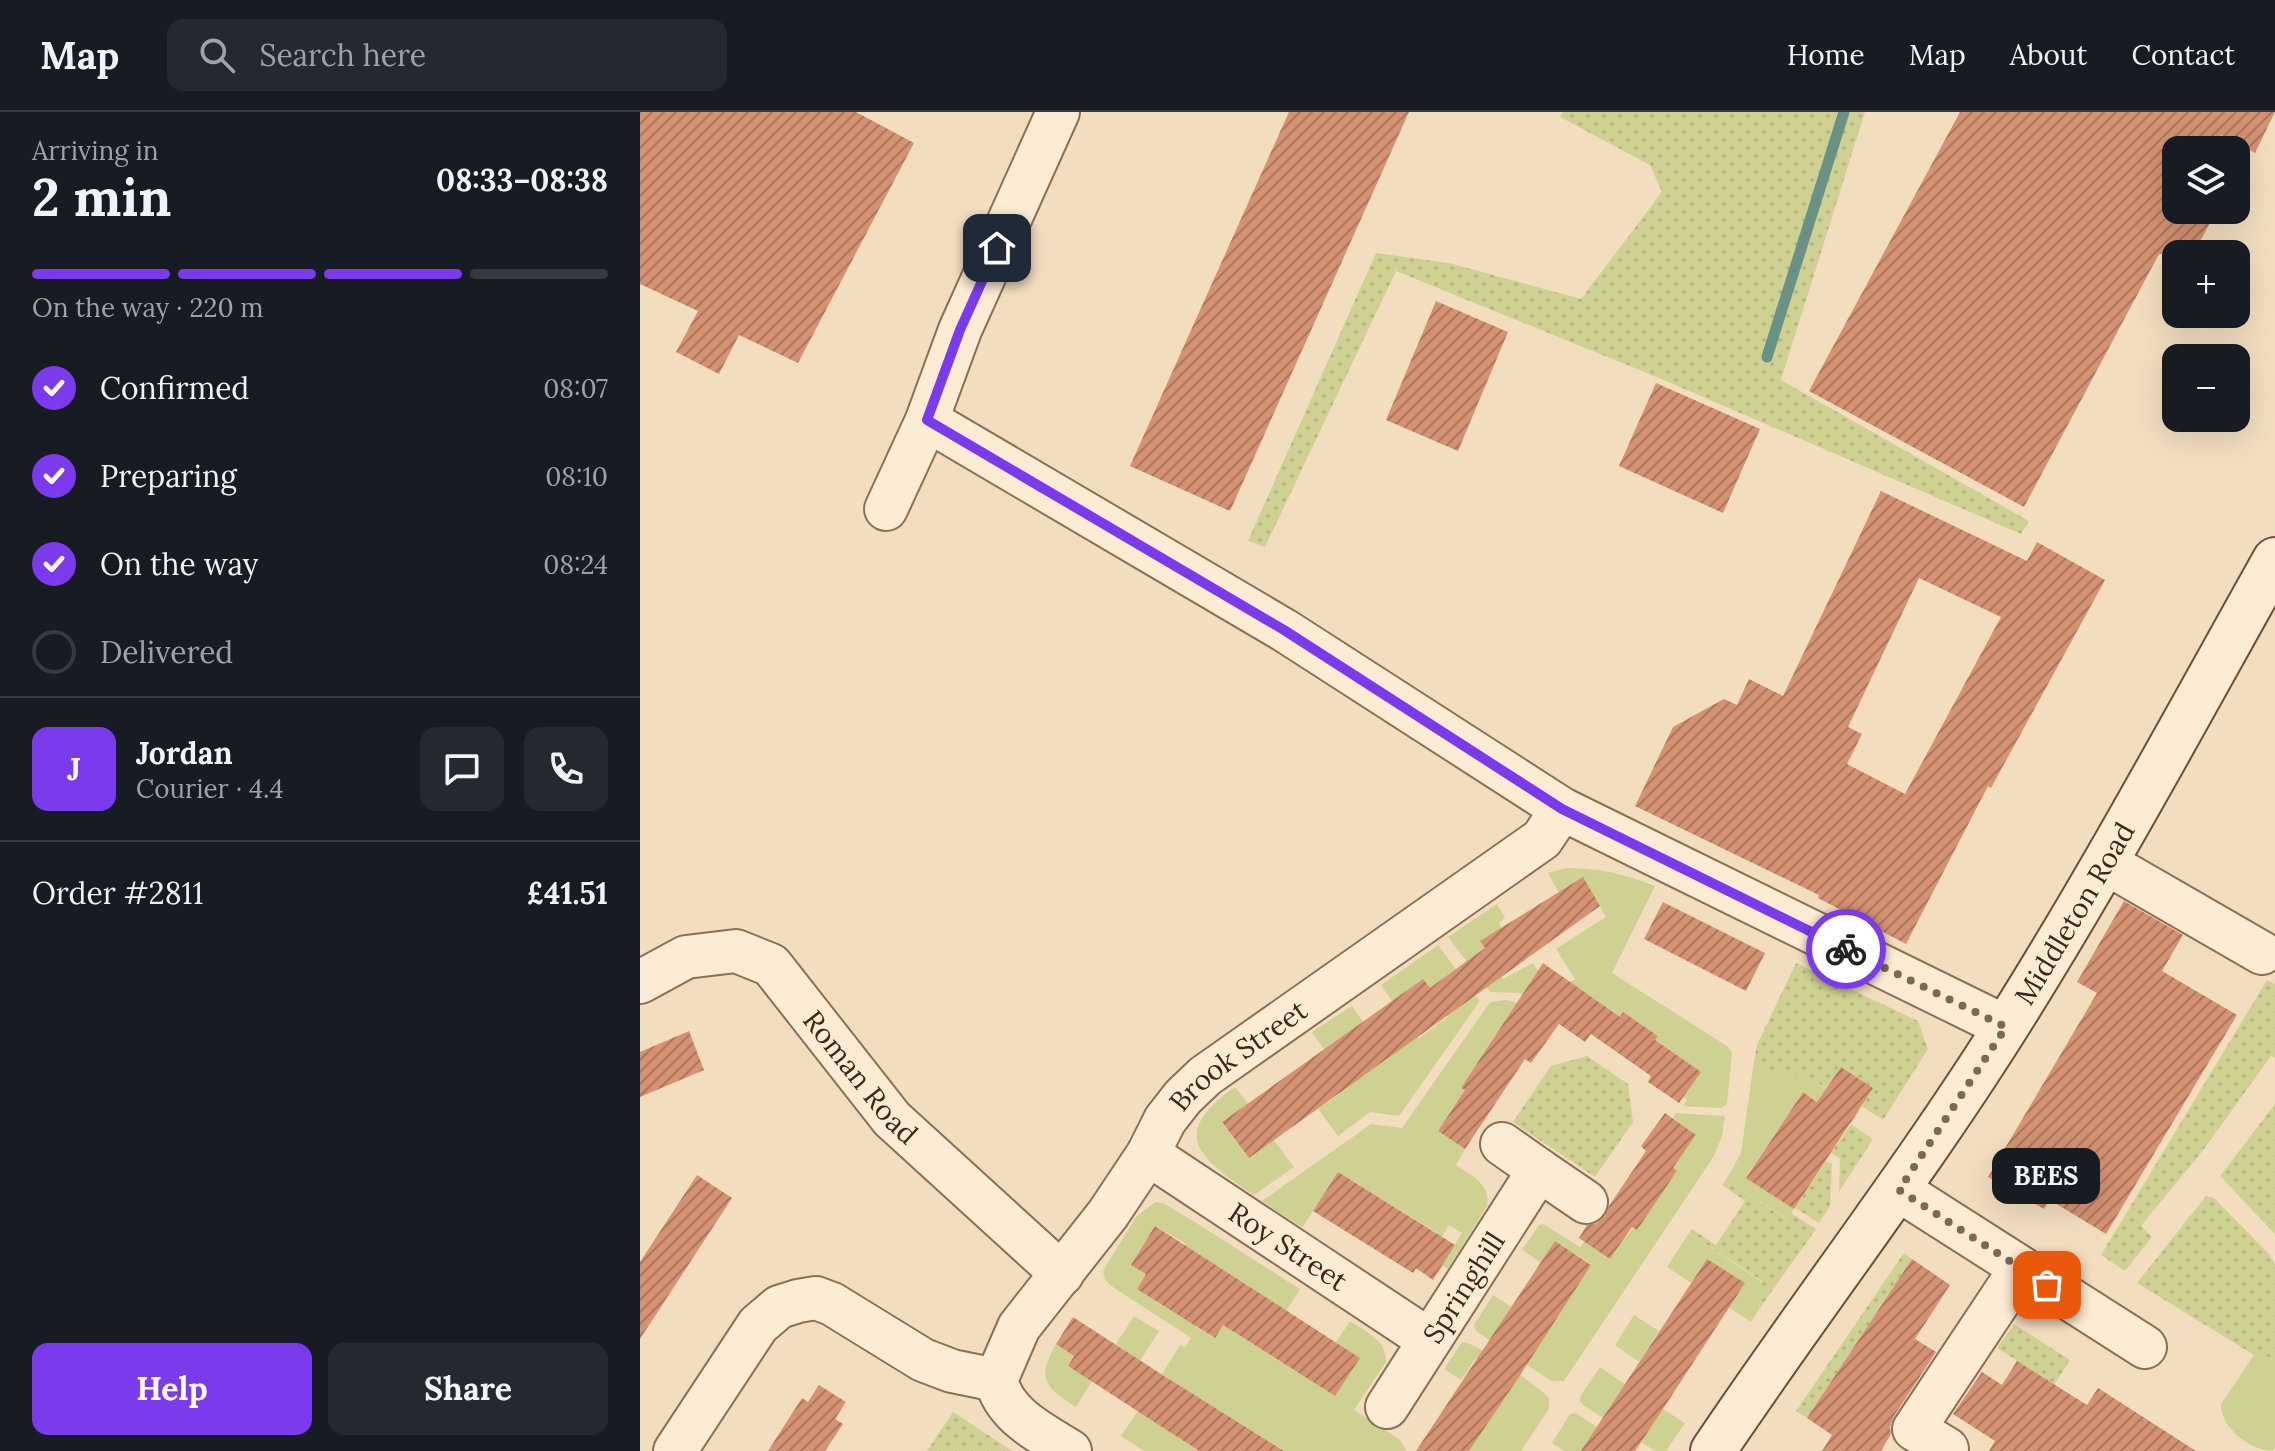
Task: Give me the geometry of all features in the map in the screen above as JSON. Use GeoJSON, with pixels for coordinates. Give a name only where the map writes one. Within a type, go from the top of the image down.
{"type":"FeatureCollection","features":[{"type":"Feature","properties":{"kind":"main road","name":"Middleton Road"},"geometry":{"type":"LineString","coordinates":[[1713,1451],[1777,1356],[1899,1190],[2006,1027],[2106,863],[2275,560]]}},
{"type":"Feature","properties":{"kind":"street"},"geometry":{"type":"LineString","coordinates":[[886,509],[927,420],[960,330],[1058,112]]}},
{"type":"Feature","properties":{"kind":"street"},"geometry":{"type":"LineString","coordinates":[[927,420],[1284,630],[1562,809],[2006,1027]]}},
{"type":"Feature","properties":{"kind":"street","name":"Brook Street"},"geometry":{"type":"LineString","coordinates":[[996,1380],[1019,1327],[1108,1214],[1148,1154],[1165,1120],[1183,1097],[1205,1076],[1542,839],[1562,809]]}},
{"type":"Feature","properties":{"kind":"street"},"geometry":{"type":"LineString","coordinates":[[2106,863],[2262,953]]}},
{"type":"Feature","properties":{"kind":"street","name":"Roman Road"},"geometry":{"type":"LineString","coordinates":[[640,982],[686,957],[736,951],[771,965],[892,1119],[1062,1274]]}},
{"type":"Feature","properties":{"kind":"street"},"geometry":{"type":"LineString","coordinates":[[1502,1144],[1586,1202]]}},
{"type":"Feature","properties":{"kind":"street","name":"Roy Street"},"geometry":{"type":"LineString","coordinates":[[1148,1154],[1429,1340]]}},
{"type":"Feature","properties":{"kind":"street","name":"Springhill"},"geometry":{"type":"LineString","coordinates":[[1387,1407],[1539,1170]]}},
{"type":"Feature","properties":{"kind":"street"},"geometry":{"type":"LineString","coordinates":[[1899,1190],[2145,1347]]}},
{"type":"Feature","properties":{"kind":"street"},"geometry":{"type":"LineString","coordinates":[[1947,1449],[1914,1429],[2021,1268]]}},
{"type":"Feature","properties":{"kind":"street"},"geometry":{"type":"LineString","coordinates":[[675,1451],[758,1325],[779,1307],[816,1298],[832,1304],[923,1360],[952,1371],[996,1380],[1000,1396],[1013,1413],[1070,1451]]}},
{"type":"Feature","properties":{"kind":"green space"},"geometry":{"type":"Polygon","coordinates":[[[1563,112],[1865,112],[1781,380],[2029,521],[2021,534],[1659,378],[1396,271],[1265,547],[1248,541],[1376,253],[1449,263],[1581,299],[1662,192],[1650,165],[1560,117],[1563,112]]]}},
{"type":"Feature","properties":{"kind":"green space"},"geometry":{"type":"Polygon","coordinates":[[[1566,868],[1612,872],[1655,886],[1612,973],[1732,1052],[1727,1104],[1721,1108],[1683,1106],[1687,1100],[1683,1097],[1700,1072],[1655,1040],[1658,1036],[1623,1012],[1620,1017],[1577,987],[1535,1002],[1520,993],[1490,992],[1448,937],[1497,904],[1505,918],[1499,923],[1502,928],[1481,941],[1503,979],[1533,963],[1551,992],[1575,979],[1556,949],[1606,917],[1585,881],[1559,893],[1548,873],[1566,868]]]}},
{"type":"Feature","properties":{"kind":"green space"},"geometry":{"type":"Polygon","coordinates":[[[1438,945],[1480,1001],[1399,1116],[1370,1112],[1338,1136],[1318,1109],[1340,1094],[1324,1070],[1333,1062],[1312,1032],[1352,1006],[1363,1022],[1335,1043],[1360,1078],[1416,1034],[1419,1038],[1448,1017],[1445,1013],[1449,975],[1430,988],[1392,1001],[1381,985],[1438,945]]]}},
{"type":"Feature","properties":{"kind":"green space"},"geometry":{"type":"Polygon","coordinates":[[[1796,963],[1918,1021],[1928,1049],[1883,1120],[1861,1106],[1873,1088],[1841,1067],[1826,1088],[1808,1077],[1772,1072],[1754,1061],[1757,1045],[1796,963]]]}},
{"type":"Feature","properties":{"kind":"green space"},"geometry":{"type":"Polygon","coordinates":[[[2267,980],[2275,984],[2275,1058],[2271,1056],[2204,1149],[2141,1226],[2152,1237],[2125,1271],[2101,1255],[2267,980]]]}},
{"type":"Feature","properties":{"kind":"green space"},"geometry":{"type":"Polygon","coordinates":[[[1506,1000],[1524,1005],[1462,1088],[1465,1090],[1438,1131],[1465,1149],[1456,1165],[1479,1181],[1487,1198],[1487,1206],[1448,1269],[1442,1265],[1462,1233],[1449,1225],[1420,1272],[1415,1269],[1437,1233],[1338,1172],[1302,1228],[1262,1201],[1371,1124],[1402,1128],[1490,1002],[1506,1000]]]}},
{"type":"Feature","properties":{"kind":"green space"},"geometry":{"type":"Polygon","coordinates":[[[1587,1056],[1628,1084],[1633,1122],[1595,1177],[1513,1122],[1551,1066],[1587,1056]]]}},
{"type":"Feature","properties":{"kind":"green space"},"geometry":{"type":"Polygon","coordinates":[[[1754,1061],[1772,1072],[1808,1077],[1860,1110],[1851,1124],[1803,1092],[1746,1177],[1794,1209],[1787,1219],[1726,1180],[1741,1153],[1754,1061]]]}},
{"type":"Feature","properties":{"kind":"green space"},"geometry":{"type":"Polygon","coordinates":[[[1235,1087],[1248,1104],[1222,1123],[1249,1158],[1274,1140],[1294,1167],[1254,1195],[1219,1170],[1199,1146],[1197,1133],[1202,1119],[1214,1104],[1235,1087]]]}},
{"type":"Feature","properties":{"kind":"green space"},"geometry":{"type":"Polygon","coordinates":[[[2275,1104],[2275,1234],[2220,1176],[2275,1104]]]}},
{"type":"Feature","properties":{"kind":"green space"},"geometry":{"type":"Polygon","coordinates":[[[1676,1113],[1725,1116],[1722,1136],[1714,1156],[1564,1381],[1551,1381],[1476,1331],[1474,1325],[1493,1295],[1512,1307],[1531,1356],[1591,1264],[1555,1241],[1541,1263],[1522,1250],[1539,1225],[1543,1224],[1580,1247],[1585,1241],[1611,1258],[1677,1172],[1673,1168],[1696,1136],[1673,1118],[1676,1113]]]}},
{"type":"Feature","properties":{"kind":"green space"},"geometry":{"type":"Polygon","coordinates":[[[1851,1124],[1873,1139],[1839,1192],[1840,1158],[1831,1153],[1851,1124]]]}},
{"type":"Feature","properties":{"kind":"green space"},"geometry":{"type":"Polygon","coordinates":[[[1826,1161],[1832,1164],[1830,1206],[1819,1223],[1795,1208],[1826,1161]]]}},
{"type":"Feature","properties":{"kind":"green space"},"geometry":{"type":"Polygon","coordinates":[[[1726,1180],[1786,1219],[1791,1213],[1816,1229],[1762,1305],[1757,1291],[1762,1281],[1689,1233],[1692,1229],[1716,1245],[1745,1201],[1722,1185],[1726,1180]]]}},
{"type":"Feature","properties":{"kind":"green space"},"geometry":{"type":"Polygon","coordinates":[[[2206,1196],[2214,1198],[2270,1255],[2275,1264],[2275,1361],[2261,1353],[2254,1355],[2137,1283],[2206,1196]]]}},
{"type":"Feature","properties":{"kind":"green space"},"geometry":{"type":"Polygon","coordinates":[[[1155,1202],[1163,1203],[1300,1289],[1286,1311],[1235,1333],[1335,1396],[1359,1358],[1336,1342],[1350,1321],[1374,1337],[1383,1348],[1386,1362],[1354,1410],[1399,1439],[1407,1451],[1285,1451],[1196,1396],[1171,1433],[1198,1451],[1144,1451],[1121,1436],[1138,1411],[1184,1389],[1162,1374],[1180,1345],[1185,1347],[1191,1338],[1105,1280],[1103,1271],[1136,1217],[1155,1202]],[[1156,1226],[1132,1265],[1146,1274],[1137,1289],[1204,1312],[1196,1327],[1214,1338],[1248,1285],[1183,1249],[1186,1244],[1156,1226]]]}},
{"type":"Feature","properties":{"kind":"green space"},"geometry":{"type":"Polygon","coordinates":[[[1689,1233],[1762,1282],[1757,1291],[1762,1305],[1751,1322],[1728,1307],[1707,1259],[1691,1283],[1667,1267],[1689,1233]]]}},
{"type":"Feature","properties":{"kind":"green space"},"geometry":{"type":"Polygon","coordinates":[[[1904,1253],[1912,1259],[1807,1418],[1796,1411],[1904,1253]]]}},
{"type":"Feature","properties":{"kind":"green space"},"geometry":{"type":"Polygon","coordinates":[[[1634,1315],[1659,1331],[1639,1362],[1615,1345],[1634,1315]]]}},
{"type":"Feature","properties":{"kind":"green space"},"geometry":{"type":"Polygon","coordinates":[[[1134,1316],[1159,1331],[1140,1361],[1116,1344],[1134,1316]]]}},
{"type":"Feature","properties":{"kind":"green space"},"geometry":{"type":"Polygon","coordinates":[[[2014,1324],[2070,1360],[2054,1385],[1997,1348],[2014,1324]]]}},
{"type":"Feature","properties":{"kind":"green space"},"geometry":{"type":"Polygon","coordinates":[[[1462,1342],[1521,1375],[1549,1398],[1549,1409],[1521,1451],[1469,1451],[1493,1369],[1476,1358],[1461,1380],[1444,1369],[1462,1342]]]}},
{"type":"Feature","properties":{"kind":"green space"},"geometry":{"type":"Polygon","coordinates":[[[1056,1344],[1074,1356],[1068,1366],[1092,1381],[1076,1407],[1057,1394],[1047,1381],[1046,1366],[1056,1344]]]}},
{"type":"Feature","properties":{"kind":"green space"},"geometry":{"type":"Polygon","coordinates":[[[2261,1353],[2275,1361],[2273,1451],[2246,1442],[2231,1429],[2222,1413],[2221,1404],[2254,1355],[2261,1353]]]}},
{"type":"Feature","properties":{"kind":"green space"},"geometry":{"type":"Polygon","coordinates":[[[1600,1367],[1625,1384],[1608,1409],[1646,1434],[1663,1409],[1685,1423],[1666,1451],[1655,1451],[1579,1400],[1600,1367]]]}},
{"type":"Feature","properties":{"kind":"green space"},"geometry":{"type":"Polygon","coordinates":[[[953,1412],[1012,1451],[927,1451],[953,1412]]]}},
{"type":"Feature","properties":{"kind":"green space"},"geometry":{"type":"Polygon","coordinates":[[[1576,1413],[1632,1451],[1564,1451],[1552,1443],[1570,1414],[1576,1413]]]}},
{"type":"Feature","properties":{"kind":"building"},"geometry":{"type":"Polygon","coordinates":[[[640,112],[856,112],[914,143],[798,363],[739,335],[719,374],[676,352],[698,311],[640,284],[640,112]]]}},
{"type":"Feature","properties":{"kind":"building"},"geometry":{"type":"Polygon","coordinates":[[[1289,112],[1409,112],[1230,511],[1130,466],[1289,112]]]}},
{"type":"Feature","properties":{"kind":"building"},"geometry":{"type":"Polygon","coordinates":[[[1960,112],[2275,112],[2255,153],[2250,150],[2250,136],[2162,136],[2162,224],[2209,224],[2201,240],[2162,240],[2162,254],[2159,254],[2024,507],[1809,391],[1960,112]]]}},
{"type":"Feature","properties":{"kind":"building"},"geometry":{"type":"Polygon","coordinates":[[[1436,301],[1508,332],[1458,451],[1386,420],[1436,301]]]}},
{"type":"Feature","properties":{"kind":"building"},"geometry":{"type":"Polygon","coordinates":[[[1656,383],[1760,429],[1723,513],[1619,466],[1656,383]]]}},
{"type":"Feature","properties":{"kind":"building"},"geometry":{"type":"Polygon","coordinates":[[[1881,491],[2027,561],[2037,542],[2105,580],[1991,788],[1988,786],[1906,944],[1818,898],[1819,895],[1635,806],[1673,727],[1724,699],[1737,705],[1749,679],[1783,696],[1881,491]],[[1919,578],[1848,727],[1862,734],[1847,764],[1905,794],[2001,617],[1919,578]]]}},
{"type":"Feature","properties":{"kind":"building"},"geometry":{"type":"Polygon","coordinates":[[[1583,877],[1600,906],[1249,1158],[1222,1122],[1423,979],[1430,988],[1485,948],[1480,941],[1583,877]]]}},
{"type":"Feature","properties":{"kind":"building"},"geometry":{"type":"Polygon","coordinates":[[[2124,901],[2183,935],[2162,971],[2237,1015],[2106,1234],[2050,1200],[2044,1209],[1988,1177],[2097,993],[2077,982],[2124,901]]]}},
{"type":"Feature","properties":{"kind":"building"},"geometry":{"type":"Polygon","coordinates":[[[1663,902],[1765,953],[1746,991],[1644,939],[1663,902]]]}},
{"type":"Feature","properties":{"kind":"building"},"geometry":{"type":"Polygon","coordinates":[[[1543,963],[1620,1017],[1623,1012],[1658,1036],[1655,1040],[1701,1072],[1679,1103],[1648,1082],[1651,1076],[1591,1034],[1585,1042],[1559,1024],[1531,1063],[1525,1059],[1465,1149],[1438,1131],[1465,1090],[1461,1088],[1543,963]]]}},
{"type":"Feature","properties":{"kind":"building"},"geometry":{"type":"Polygon","coordinates":[[[689,1031],[704,1070],[640,1097],[640,1052],[689,1031]]]}},
{"type":"Feature","properties":{"kind":"building"},"geometry":{"type":"Polygon","coordinates":[[[1841,1067],[1873,1088],[1794,1209],[1746,1178],[1803,1092],[1817,1102],[1841,1067]]]}},
{"type":"Feature","properties":{"kind":"building"},"geometry":{"type":"Polygon","coordinates":[[[1665,1113],[1696,1135],[1673,1168],[1677,1171],[1637,1230],[1632,1227],[1610,1259],[1579,1238],[1587,1225],[1597,1223],[1605,1216],[1646,1151],[1641,1146],[1665,1113]]]}},
{"type":"Feature","properties":{"kind":"building"},"geometry":{"type":"Polygon","coordinates":[[[1338,1172],[1455,1245],[1433,1280],[1416,1268],[1413,1273],[1313,1211],[1338,1172]]]}},
{"type":"Feature","properties":{"kind":"building"},"geometry":{"type":"Polygon","coordinates":[[[697,1175],[732,1198],[640,1339],[640,1262],[697,1175]]]}},
{"type":"Feature","properties":{"kind":"building"},"geometry":{"type":"Polygon","coordinates":[[[1155,1226],[1360,1358],[1335,1396],[1223,1325],[1215,1338],[1137,1289],[1146,1274],[1131,1265],[1155,1226]]]}},
{"type":"Feature","properties":{"kind":"building"},"geometry":{"type":"Polygon","coordinates":[[[1555,1241],[1591,1265],[1519,1377],[1469,1451],[1416,1451],[1555,1241]]]}},
{"type":"Feature","properties":{"kind":"building"},"geometry":{"type":"Polygon","coordinates":[[[1707,1259],[1745,1283],[1663,1409],[1635,1451],[1581,1451],[1707,1259]]]}},
{"type":"Feature","properties":{"kind":"building"},"geometry":{"type":"Polygon","coordinates":[[[1912,1259],[1950,1285],[1915,1339],[1936,1352],[1894,1416],[1891,1434],[1881,1451],[1822,1451],[1832,1435],[1807,1418],[1912,1259]]]}},
{"type":"Feature","properties":{"kind":"building"},"geometry":{"type":"Polygon","coordinates":[[[1073,1317],[1284,1451],[1199,1451],[1068,1366],[1074,1356],[1056,1344],[1073,1317]]]}},
{"type":"Feature","properties":{"kind":"building"},"geometry":{"type":"Polygon","coordinates":[[[2017,1361],[2087,1405],[2098,1388],[2196,1451],[1989,1451],[1995,1441],[1953,1414],[1982,1372],[2002,1385],[2017,1361]]]}},
{"type":"Feature","properties":{"kind":"building"},"geometry":{"type":"Polygon","coordinates":[[[819,1385],[846,1402],[835,1419],[843,1424],[825,1451],[768,1451],[802,1398],[808,1402],[819,1385]]]}},
{"type":"Feature","properties":{"kind":"waterway"},"geometry":{"type":"LineString","coordinates":[[1767,357],[1844,112]]}},
{"type":"Feature","properties":{"kind":"way so far"},"geometry":{"type":"LineString","coordinates":[[1846,949],[2006,1027],[1899,1190],[2047,1285]]}},
{"type":"Feature","properties":{"kind":"place","name":"BEES"},"geometry":{"type":"Point","coordinates":[2047,1285]}},
{"type":"Feature","properties":{"kind":"route"},"geometry":{"type":"LineString","coordinates":[[997,248],[960,330],[927,420],[1284,630],[1562,809],[1846,949]]}}]}
